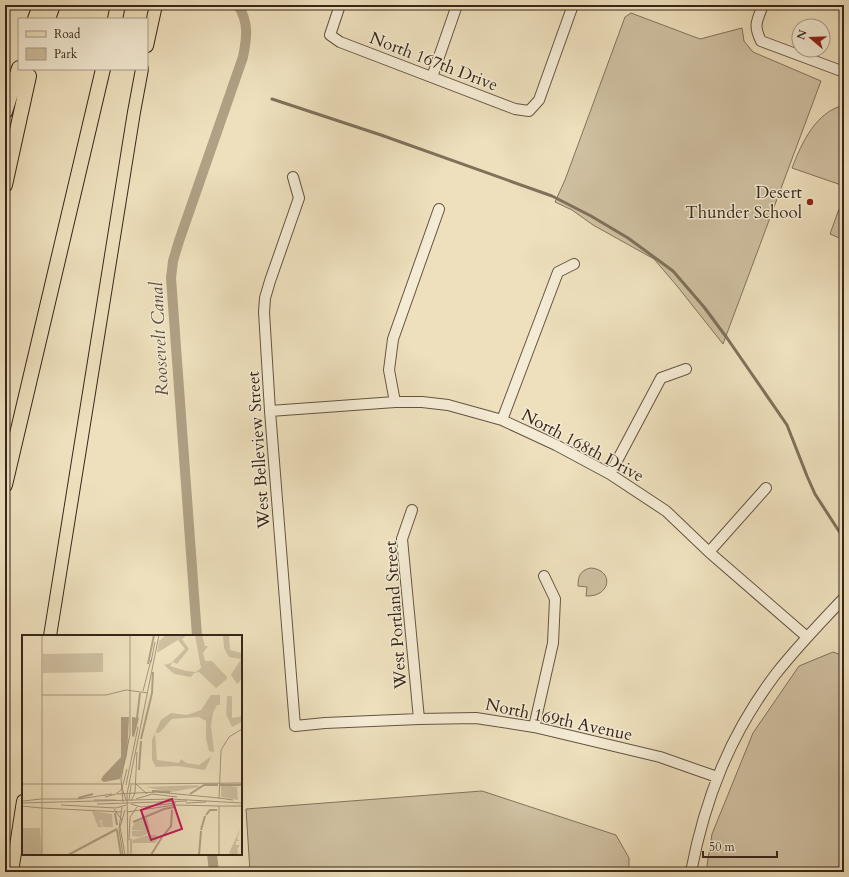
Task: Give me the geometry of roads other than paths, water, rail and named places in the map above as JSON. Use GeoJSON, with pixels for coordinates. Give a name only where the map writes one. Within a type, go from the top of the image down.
{"type":"FeatureCollection","features":[{"type":"Feature","properties":{"kind":"highway"},"geometry":{"type":"LineString","coordinates":[[35,18],[40,5]]}},
{"type":"Feature","properties":{"kind":"highway"},"geometry":{"type":"LineString","coordinates":[[48,18],[53,5]]}},
{"type":"Feature","properties":{"kind":"highway"},"geometry":{"type":"LineString","coordinates":[[115,18],[118,5]]}},
{"type":"Feature","properties":{"kind":"highway"},"geometry":{"type":"LineString","coordinates":[[5,485],[103,70]]}},
{"type":"Feature","properties":{"kind":"highway"},"geometry":{"type":"LineString","coordinates":[[5,112],[27,71]]}},
{"type":"Feature","properties":{"kind":"highway"},"geometry":{"type":"LineString","coordinates":[[5,153],[27,71]]}},
{"type":"Feature","properties":{"kind":"highway"},"geometry":{"type":"LineString","coordinates":[[5,184],[27,71]]}},
{"type":"Feature","properties":{"kind":"main road"},"geometry":{"type":"LineString","coordinates":[[148,42],[156,5]]}},
{"type":"Feature","properties":{"kind":"main road"},"geometry":{"type":"LineString","coordinates":[[50,635],[142,70]]}},
{"type":"Feature","properties":{"kind":"main road"},"geometry":{"type":"LineString","coordinates":[[12,872],[22,807]]}},
{"type":"Feature","properties":{"kind":"street","name":"North 167th Drive"},"geometry":{"type":"LineString","coordinates":[[340,5],[330,35],[340,42],[515,109],[529,111],[539,100],[573,5]]}},
{"type":"Feature","properties":{"kind":"street"},"geometry":{"type":"LineString","coordinates":[[432,77],[457,5]]}},
{"type":"Feature","properties":{"kind":"street"},"geometry":{"type":"LineString","coordinates":[[763,5],[756,26],[756,32],[761,41],[844,72]]}},
{"type":"Feature","properties":{"kind":"street","name":"West Belleview Street"},"geometry":{"type":"LineString","coordinates":[[293,178],[299,198],[265,298],[264,312],[270,411],[295,726]]}},
{"type":"Feature","properties":{"kind":"street"},"geometry":{"type":"LineString","coordinates":[[395,402],[389,370],[393,339],[439,209]]}},
{"type":"Feature","properties":{"kind":"street"},"geometry":{"type":"LineString","coordinates":[[502,420],[558,272],[574,264]]}},
{"type":"Feature","properties":{"kind":"street"},"geometry":{"type":"LineString","coordinates":[[610,474],[661,378],[686,369]]}},
{"type":"Feature","properties":{"kind":"street","name":"North 168th Drive"},"geometry":{"type":"LineString","coordinates":[[270,411],[395,402],[422,402],[448,405],[502,420],[556,445],[610,474],[666,510],[709,552],[807,637]]}},
{"type":"Feature","properties":{"kind":"street"},"geometry":{"type":"LineString","coordinates":[[709,552],[766,488]]}},
{"type":"Feature","properties":{"kind":"street","name":"West Portland Street"},"geometry":{"type":"LineString","coordinates":[[412,510],[402,538],[418,719]]}},
{"type":"Feature","properties":{"kind":"street"},"geometry":{"type":"LineString","coordinates":[[534,727],[553,643],[555,599],[544,576]]}},
{"type":"Feature","properties":{"kind":"street"},"geometry":{"type":"LineString","coordinates":[[691,872],[700,830],[717,777],[731,746],[750,712],[776,674],[807,637],[844,598]]}},
{"type":"Feature","properties":{"kind":"street","name":"North 169th Avenue"},"geometry":{"type":"LineString","coordinates":[[295,726],[326,723],[476,718],[534,727],[660,757],[717,777]]}},
{"type":"Feature","properties":{"kind":"waterway","name":"Roosevelt Canal"},"geometry":{"type":"LineString","coordinates":[[197,635],[171,278],[173,261],[179,241],[243,57],[246,30],[244,18],[238,5]]}},
{"type":"Feature","properties":{"kind":"waterway"},"geometry":{"type":"LineString","coordinates":[[272,99],[381,135],[552,196],[591,216],[628,238],[673,271],[704,307],[727,338],[787,425],[815,494],[844,539]]}},
{"type":"Feature","properties":{"kind":"waterway","name":"Roosevelt Canal"},"geometry":{"type":"LineString","coordinates":[[212,855],[214,872]]}},
{"type":"Feature","properties":{"kind":"place","name":"Desert Thunder School"},"geometry":{"type":"Point","coordinates":[810,202]}}]}
